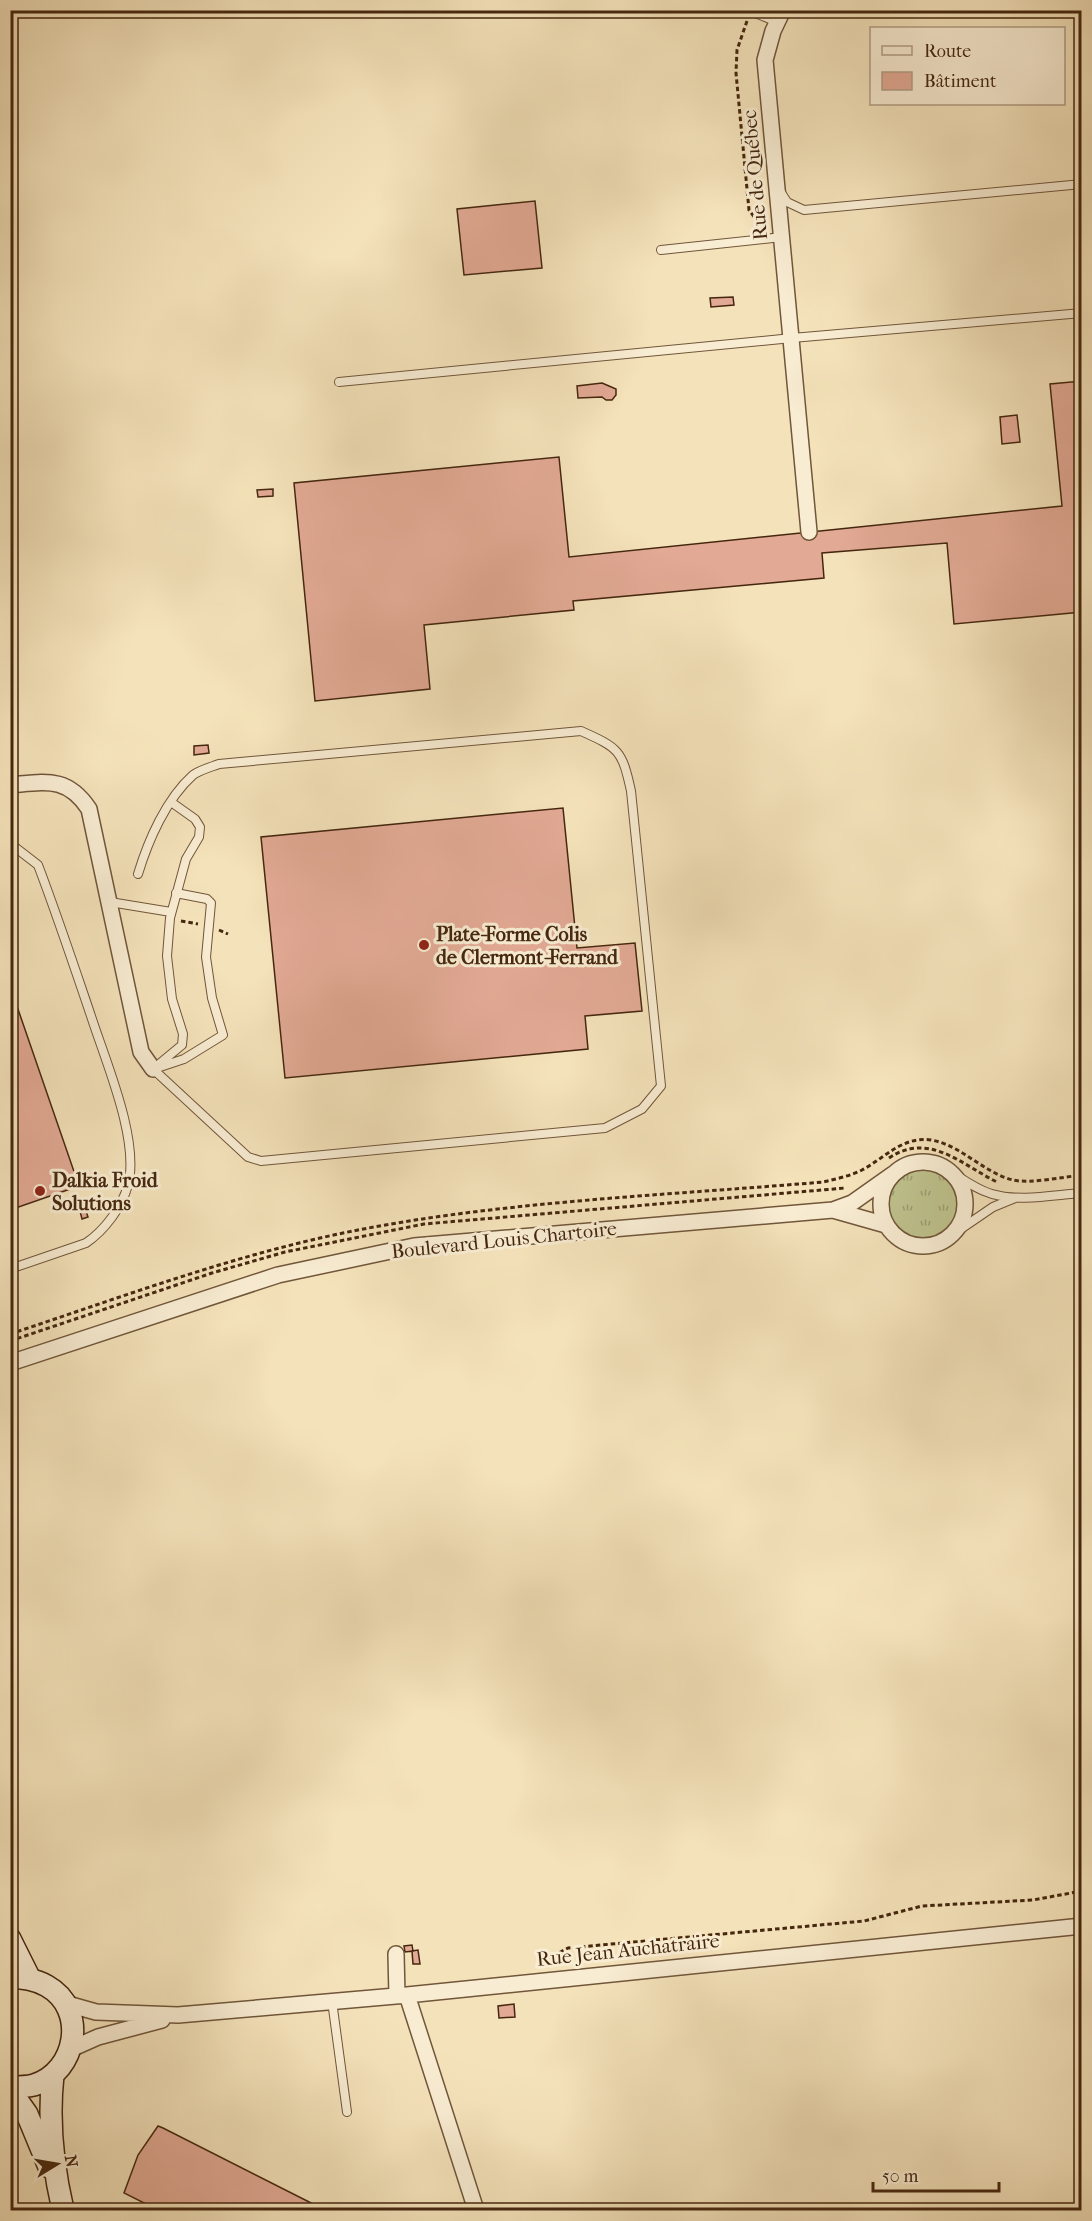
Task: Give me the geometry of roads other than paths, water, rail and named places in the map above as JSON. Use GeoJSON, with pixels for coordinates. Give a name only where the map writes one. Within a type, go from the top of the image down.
{"type":"FeatureCollection","features":[{"type":"Feature","properties":{"kind":"main road"},"geometry":{"type":"LineString","coordinates":[[10,1940],[20,1978],[48,1986],[69,2011],[73,2030],[71,2049],[64,2064],[53,2075],[33,2085],[10,2089],[27,2114],[58,2187]]}},
{"type":"Feature","properties":{"kind":"main road"},"geometry":{"type":"LineString","coordinates":[[53,2075],[50,2108],[58,2187],[63,2211]]}},
{"type":"Feature","properties":{"kind":"street","name":"Rue de Québec"},"geometry":{"type":"LineString","coordinates":[[780,16],[765,60],[809,532]]}},
{"type":"Feature","properties":{"kind":"street"},"geometry":{"type":"LineString","coordinates":[[10,785],[40,782],[65,784],[80,795],[89,808],[141,1052],[153,1069]]}},
{"type":"Feature","properties":{"kind":"street"},"geometry":{"type":"LineString","coordinates":[[833,1210],[852,1203],[904,1166],[918,1162],[933,1163],[946,1169],[962,1189],[965,1201],[960,1225],[952,1235],[930,1246],[918,1247],[894,1236],[881,1212],[880,1199],[884,1185],[893,1174]]}},
{"type":"Feature","properties":{"kind":"street"},"geometry":{"type":"LineString","coordinates":[[833,1210],[886,1225]]}},
{"type":"Feature","properties":{"kind":"street","name":"Boulevard Louis Chartoire"},"geometry":{"type":"LineString","coordinates":[[10,1364],[278,1275],[357,1257],[464,1240],[833,1210]]}},
{"type":"Feature","properties":{"kind":"street","name":"Rue Jean Auchatraire"},"geometry":{"type":"LineString","coordinates":[[63,2003],[96,2012],[178,2015],[402,1996],[528,1981],[1082,1926]]}},
{"type":"Feature","properties":{"kind":"street"},"geometry":{"type":"LineString","coordinates":[[396,1954],[402,1996],[476,2211]]}},
{"type":"Feature","properties":{"kind":"street","name":"Rue Jean Auchatraire"},"geometry":{"type":"LineString","coordinates":[[71,2049],[98,2037],[178,2015]]}},
{"type":"Feature","properties":{"kind":"lane"},"geometry":{"type":"LineString","coordinates":[[749,12],[780,16]]}},
{"type":"Feature","properties":{"kind":"lane"},"geometry":{"type":"LineString","coordinates":[[775,174],[781,194],[787,202],[804,210],[1082,184]]}},
{"type":"Feature","properties":{"kind":"lane"},"geometry":{"type":"LineString","coordinates":[[661,250],[781,231]]}},
{"type":"Feature","properties":{"kind":"lane"},"geometry":{"type":"LineString","coordinates":[[339,382],[792,338],[1082,313]]}},
{"type":"Feature","properties":{"kind":"lane"},"geometry":{"type":"LineString","coordinates":[[138,874],[146,848],[171,802],[195,773],[219,764],[581,730],[612,745],[625,762],[631,791],[661,1086],[642,1108],[604,1128],[261,1161],[248,1157],[153,1069]]}},
{"type":"Feature","properties":{"kind":"lane"},"geometry":{"type":"LineString","coordinates":[[153,1069],[182,1045],[183,1034],[172,999],[167,956],[171,912],[186,859],[199,837],[200,827],[195,819],[171,802]]}},
{"type":"Feature","properties":{"kind":"lane"},"geometry":{"type":"LineString","coordinates":[[10,848],[16,848],[38,865],[122,1110],[130,1155],[128,1184],[120,1203],[105,1227],[94,1238],[86,1243],[10,1269]]}},
{"type":"Feature","properties":{"kind":"lane"},"geometry":{"type":"LineString","coordinates":[[153,1069],[184,1059],[223,1035],[212,998],[206,957],[211,903],[207,899],[176,893]]}},
{"type":"Feature","properties":{"kind":"lane"},"geometry":{"type":"LineString","coordinates":[[110,902],[171,912]]}},
{"type":"Feature","properties":{"kind":"lane"},"geometry":{"type":"LineString","coordinates":[[946,1169],[976,1188],[993,1194],[1018,1197],[1082,1193]]}},
{"type":"Feature","properties":{"kind":"lane"},"geometry":{"type":"LineString","coordinates":[[952,1235],[993,1207],[1018,1197]]}},
{"type":"Feature","properties":{"kind":"lane"},"geometry":{"type":"LineString","coordinates":[[332,2001],[347,2112]]}},
{"type":"Feature","properties":{"kind":"place","name":"Plate-Forme Colis de Clermont-Ferrand"},"geometry":{"type":"Point","coordinates":[424,945]}},
{"type":"Feature","properties":{"kind":"place","name":"Dalkia Froid Solutions"},"geometry":{"type":"Point","coordinates":[40,1191]}}]}
